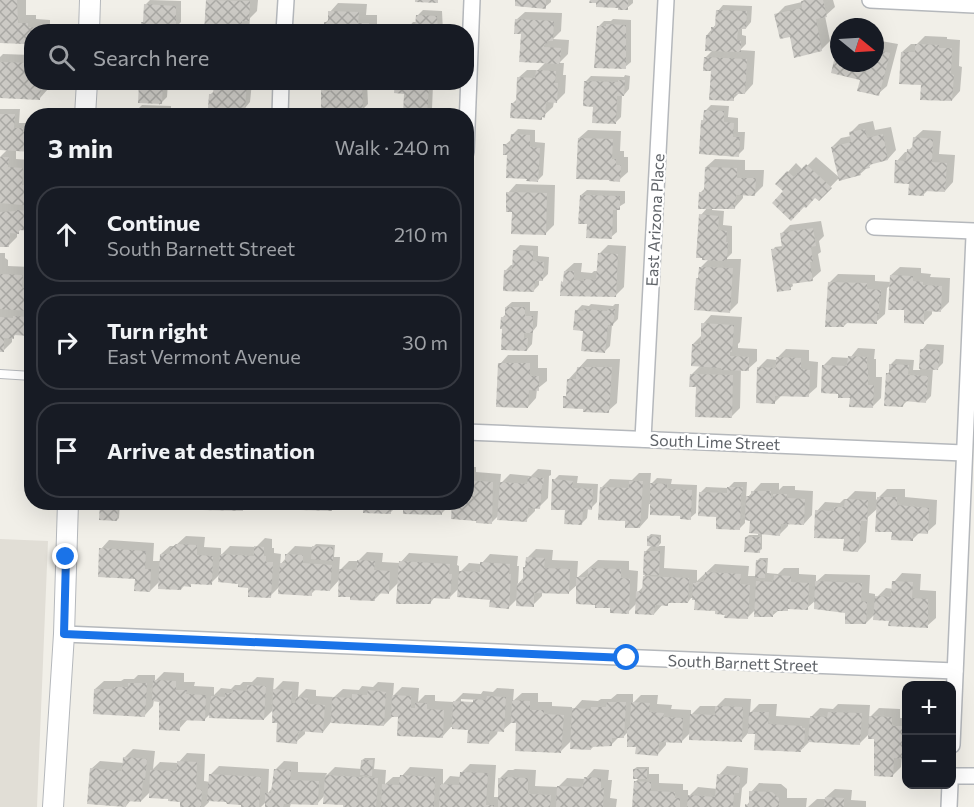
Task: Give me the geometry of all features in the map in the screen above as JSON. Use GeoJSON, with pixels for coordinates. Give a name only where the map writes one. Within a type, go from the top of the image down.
{"type":"FeatureCollection","features":[{"type":"Feature","properties":{"kind":"street"},"geometry":{"type":"LineString","coordinates":[[89,24],[90,0]]}},
{"type":"Feature","properties":{"kind":"street"},"geometry":{"type":"LineString","coordinates":[[284,24],[286,0]]}},
{"type":"Feature","properties":{"kind":"street"},"geometry":{"type":"LineString","coordinates":[[471,24],[472,0]]}},
{"type":"Feature","properties":{"kind":"street","name":"East Arizona Place"},"geometry":{"type":"LineString","coordinates":[[643,439],[666,0]]}},
{"type":"Feature","properties":{"kind":"street"},"geometry":{"type":"LineString","coordinates":[[870,0],[974,5]]}},
{"type":"Feature","properties":{"kind":"street"},"geometry":{"type":"LineString","coordinates":[[86,108],[87,90]]}},
{"type":"Feature","properties":{"kind":"street"},"geometry":{"type":"LineString","coordinates":[[280,108],[281,90]]}},
{"type":"Feature","properties":{"kind":"street"},"geometry":{"type":"LineString","coordinates":[[468,90],[468,108]]}},
{"type":"Feature","properties":{"kind":"street"},"geometry":{"type":"LineString","coordinates":[[874,227],[974,231]]}},
{"type":"Feature","properties":{"kind":"street"},"geometry":{"type":"LineString","coordinates":[[952,735],[974,236]]}},
{"type":"Feature","properties":{"kind":"street","name":"South Lime Street"},"geometry":{"type":"LineString","coordinates":[[474,432],[964,453]]}},
{"type":"Feature","properties":{"kind":"street"},"geometry":{"type":"LineString","coordinates":[[53,807],[64,634],[69,510]]}},
{"type":"Feature","properties":{"kind":"street","name":"South Barnett Street"},"geometry":{"type":"LineString","coordinates":[[64,634],[955,671]]}},
{"type":"Feature","properties":{"kind":"street"},"geometry":{"type":"LineString","coordinates":[[956,776],[974,776]]}},
{"type":"Feature","properties":{"kind":"street"},"geometry":{"type":"LineString","coordinates":[[949,807],[950,789]]}},
{"type":"Feature","properties":{"kind":"lane"},"geometry":{"type":"LineString","coordinates":[[0,374],[24,376]]}},
{"type":"Feature","properties":{"kind":"shaded area"},"geometry":{"type":"Polygon","coordinates":[[[0,539],[48,541],[37,807],[0,807],[0,539]]]}},
{"type":"Feature","properties":{"kind":"building"},"geometry":{"type":"Polygon","coordinates":[[[0,0],[17,0],[18,23],[28,23],[24,24],[24,44],[0,43],[0,0]]]}},
{"type":"Feature","properties":{"kind":"building"},"geometry":{"type":"Polygon","coordinates":[[[206,0],[250,1],[249,21],[242,21],[242,24],[204,24],[206,0]]]}},
{"type":"Feature","properties":{"kind":"building"},"geometry":{"type":"Polygon","coordinates":[[[415,0],[438,0],[438,3],[415,2],[415,0]]]}},
{"type":"Feature","properties":{"kind":"building"},"geometry":{"type":"Polygon","coordinates":[[[515,0],[546,0],[546,9],[515,6],[515,0]]]}},
{"type":"Feature","properties":{"kind":"building"},"geometry":{"type":"Polygon","coordinates":[[[590,0],[628,0],[628,10],[596,7],[596,3],[589,3],[590,0]]]}},
{"type":"Feature","properties":{"kind":"building"},"geometry":{"type":"Polygon","coordinates":[[[823,0],[827,17],[816,19],[822,51],[794,58],[790,37],[780,39],[774,14],[802,8],[801,1],[823,0]]]}},
{"type":"Feature","properties":{"kind":"building"},"geometry":{"type":"Polygon","coordinates":[[[144,4],[176,6],[176,24],[141,24],[144,4]]]}},
{"type":"Feature","properties":{"kind":"building"},"geometry":{"type":"Polygon","coordinates":[[[716,10],[747,11],[746,29],[738,29],[737,40],[741,41],[741,52],[705,51],[706,35],[711,35],[711,27],[715,27],[716,10]]]}},
{"type":"Feature","properties":{"kind":"building"},"geometry":{"type":"Polygon","coordinates":[[[328,11],[359,12],[358,23],[369,24],[324,24],[328,22],[328,11]]]}},
{"type":"Feature","properties":{"kind":"building"},"geometry":{"type":"Polygon","coordinates":[[[416,15],[437,16],[438,24],[415,24],[416,15]]]}},
{"type":"Feature","properties":{"kind":"building"},"geometry":{"type":"Polygon","coordinates":[[[515,19],[554,21],[553,41],[548,41],[544,47],[561,48],[560,64],[519,62],[521,34],[514,34],[515,19]]]}},
{"type":"Feature","properties":{"kind":"building"},"geometry":{"type":"Polygon","coordinates":[[[606,24],[626,25],[626,69],[594,68],[597,26],[606,26],[606,24]]]}},
{"type":"Feature","properties":{"kind":"building"},"geometry":{"type":"Polygon","coordinates":[[[915,44],[952,48],[951,74],[954,75],[952,101],[920,100],[921,85],[899,84],[901,52],[915,52],[915,44]]]}},
{"type":"Feature","properties":{"kind":"building"},"geometry":{"type":"Polygon","coordinates":[[[884,51],[890,53],[879,96],[857,91],[860,80],[831,73],[884,72],[884,51]]]}},
{"type":"Feature","properties":{"kind":"building"},"geometry":{"type":"Polygon","coordinates":[[[704,57],[747,59],[745,94],[734,94],[734,101],[709,100],[711,71],[703,71],[704,57]]]}},
{"type":"Feature","properties":{"kind":"building"},"geometry":{"type":"Polygon","coordinates":[[[0,62],[24,63],[24,90],[41,90],[40,100],[0,98],[0,62]]]}},
{"type":"Feature","properties":{"kind":"building"},"geometry":{"type":"Polygon","coordinates":[[[536,70],[556,71],[557,103],[546,102],[545,118],[542,117],[542,120],[510,118],[511,103],[516,103],[517,77],[535,78],[536,70]]]}},
{"type":"Feature","properties":{"kind":"building"},"geometry":{"type":"Polygon","coordinates":[[[618,80],[625,80],[624,96],[617,96],[616,124],[592,123],[593,107],[583,106],[584,81],[618,82],[618,80]]]}},
{"type":"Feature","properties":{"kind":"building"},"geometry":{"type":"Polygon","coordinates":[[[139,90],[163,90],[162,104],[138,103],[139,90]]]}},
{"type":"Feature","properties":{"kind":"building"},"geometry":{"type":"Polygon","coordinates":[[[213,90],[246,90],[245,108],[208,108],[209,94],[213,94],[213,90]]]}},
{"type":"Feature","properties":{"kind":"building"},"geometry":{"type":"Polygon","coordinates":[[[321,90],[362,90],[363,108],[321,108],[321,90]]]}},
{"type":"Feature","properties":{"kind":"building"},"geometry":{"type":"Polygon","coordinates":[[[394,90],[429,90],[428,108],[403,108],[404,94],[394,93],[394,90]]]}},
{"type":"Feature","properties":{"kind":"building"},"geometry":{"type":"Polygon","coordinates":[[[704,110],[724,111],[724,122],[734,123],[733,137],[740,137],[739,157],[699,154],[701,120],[703,120],[704,110]]]}},
{"type":"Feature","properties":{"kind":"building"},"geometry":{"type":"Polygon","coordinates":[[[0,114],[15,114],[14,128],[23,128],[24,132],[24,152],[0,150],[0,114]]]}},
{"type":"Feature","properties":{"kind":"building"},"geometry":{"type":"Polygon","coordinates":[[[865,129],[867,138],[883,134],[888,160],[860,170],[861,175],[839,181],[831,147],[851,142],[849,132],[865,129]]]}},
{"type":"Feature","properties":{"kind":"building"},"geometry":{"type":"Polygon","coordinates":[[[511,134],[530,135],[530,147],[540,148],[538,182],[506,178],[507,155],[503,155],[503,144],[510,144],[511,134]]]}},
{"type":"Feature","properties":{"kind":"building"},"geometry":{"type":"Polygon","coordinates":[[[913,137],[933,139],[932,162],[947,163],[945,192],[924,191],[924,196],[908,195],[909,184],[894,183],[895,160],[906,161],[907,149],[912,150],[913,137]]]}},
{"type":"Feature","properties":{"kind":"building"},"geometry":{"type":"Polygon","coordinates":[[[578,138],[613,139],[612,159],[616,159],[616,165],[621,165],[620,182],[576,179],[578,138]]]}},
{"type":"Feature","properties":{"kind":"building"},"geometry":{"type":"Polygon","coordinates":[[[0,157],[9,157],[8,167],[23,168],[24,205],[0,203],[0,157]]]}},
{"type":"Feature","properties":{"kind":"building"},"geometry":{"type":"Polygon","coordinates":[[[806,164],[832,188],[819,201],[815,198],[791,221],[772,203],[783,191],[775,184],[787,171],[794,177],[806,164]]]}},
{"type":"Feature","properties":{"kind":"building"},"geometry":{"type":"Polygon","coordinates":[[[705,167],[737,168],[737,178],[756,178],[755,196],[736,195],[735,209],[698,209],[699,192],[704,192],[705,167]]]}},
{"type":"Feature","properties":{"kind":"building"},"geometry":{"type":"Polygon","coordinates":[[[506,192],[547,193],[546,235],[511,234],[512,212],[506,212],[506,192]]]}},
{"type":"Feature","properties":{"kind":"building"},"geometry":{"type":"Polygon","coordinates":[[[580,195],[620,196],[620,210],[613,210],[612,239],[586,238],[587,224],[578,224],[580,195]]]}},
{"type":"Feature","properties":{"kind":"building"},"geometry":{"type":"Polygon","coordinates":[[[24,210],[24,230],[19,230],[19,234],[10,233],[9,247],[0,247],[0,212],[24,210]]]}},
{"type":"Feature","properties":{"kind":"building"},"geometry":{"type":"Polygon","coordinates":[[[699,214],[719,216],[718,230],[727,231],[727,260],[696,258],[699,214]]]}},
{"type":"Feature","properties":{"kind":"building"},"geometry":{"type":"Polygon","coordinates":[[[813,228],[816,246],[811,247],[813,262],[810,262],[813,281],[790,284],[791,290],[777,292],[771,249],[782,248],[780,233],[813,228]]]}},
{"type":"Feature","properties":{"kind":"building"},"geometry":{"type":"Polygon","coordinates":[[[513,250],[533,251],[533,261],[544,262],[543,281],[535,281],[534,292],[503,291],[504,270],[512,270],[513,250]]]}},
{"type":"Feature","properties":{"kind":"building"},"geometry":{"type":"Polygon","coordinates":[[[598,253],[618,254],[616,297],[560,296],[564,271],[574,271],[574,280],[596,280],[598,253]]]}},
{"type":"Feature","properties":{"kind":"building"},"geometry":{"type":"Polygon","coordinates":[[[699,267],[733,268],[730,313],[694,310],[699,267]]]}},
{"type":"Feature","properties":{"kind":"building"},"geometry":{"type":"Polygon","coordinates":[[[0,274],[23,275],[24,311],[0,309],[0,274]]]}},
{"type":"Feature","properties":{"kind":"building"},"geometry":{"type":"Polygon","coordinates":[[[890,275],[913,276],[913,281],[923,282],[923,285],[942,286],[941,312],[924,311],[924,324],[904,323],[904,310],[888,310],[890,275]]]}},
{"type":"Feature","properties":{"kind":"building"},"geometry":{"type":"Polygon","coordinates":[[[828,282],[867,283],[867,289],[881,290],[877,324],[844,323],[844,327],[825,327],[828,282]]]}},
{"type":"Feature","properties":{"kind":"building"},"geometry":{"type":"Polygon","coordinates":[[[505,307],[525,307],[525,316],[533,316],[533,333],[524,333],[524,338],[528,338],[527,351],[501,350],[501,317],[505,317],[505,307]]]}},
{"type":"Feature","properties":{"kind":"building"},"geometry":{"type":"Polygon","coordinates":[[[584,309],[607,311],[615,309],[613,326],[608,325],[605,353],[581,351],[583,331],[573,330],[575,310],[583,311],[584,309]]]}},
{"type":"Feature","properties":{"kind":"building"},"geometry":{"type":"Polygon","coordinates":[[[13,316],[24,317],[24,336],[14,335],[14,339],[4,338],[4,352],[0,352],[0,317],[13,318],[13,316]]]}},
{"type":"Feature","properties":{"kind":"building"},"geometry":{"type":"Polygon","coordinates":[[[701,323],[734,325],[730,356],[749,357],[749,371],[691,366],[692,344],[701,344],[701,323]]]}},
{"type":"Feature","properties":{"kind":"building"},"geometry":{"type":"Polygon","coordinates":[[[920,349],[940,350],[938,370],[919,369],[920,349]]]}},
{"type":"Feature","properties":{"kind":"building"},"geometry":{"type":"Polygon","coordinates":[[[848,356],[867,357],[868,385],[874,385],[873,408],[849,407],[850,398],[838,398],[838,394],[821,393],[822,365],[847,366],[848,356]]]}},
{"type":"Feature","properties":{"kind":"building"},"geometry":{"type":"Polygon","coordinates":[[[776,357],[801,358],[801,369],[810,370],[809,397],[775,396],[775,404],[756,403],[757,367],[776,368],[776,357]]]}},
{"type":"Feature","properties":{"kind":"building"},"geometry":{"type":"Polygon","coordinates":[[[498,363],[530,363],[530,376],[539,376],[539,391],[529,390],[528,408],[496,407],[498,363]]]}},
{"type":"Feature","properties":{"kind":"building"},"geometry":{"type":"Polygon","coordinates":[[[889,364],[909,365],[908,375],[928,376],[926,403],[904,401],[903,407],[884,406],[886,373],[889,373],[889,364]]]}},
{"type":"Feature","properties":{"kind":"building"},"geometry":{"type":"Polygon","coordinates":[[[577,367],[612,367],[609,413],[583,412],[583,409],[563,408],[567,379],[576,379],[577,367]]]}},
{"type":"Feature","properties":{"kind":"building"},"geometry":{"type":"Polygon","coordinates":[[[690,374],[733,375],[732,418],[695,417],[696,387],[689,387],[690,374]]]}},
{"type":"Feature","properties":{"kind":"building"},"geometry":{"type":"Polygon","coordinates":[[[528,477],[544,478],[540,509],[528,508],[527,522],[497,520],[500,482],[527,484],[528,477]]]}},
{"type":"Feature","properties":{"kind":"building"},"geometry":{"type":"Polygon","coordinates":[[[552,479],[573,481],[572,488],[593,489],[592,510],[583,511],[582,525],[564,524],[565,510],[551,510],[552,479]]]}},
{"type":"Feature","properties":{"kind":"building"},"geometry":{"type":"Polygon","coordinates":[[[474,481],[493,482],[492,524],[451,519],[452,510],[474,510],[474,481]]]}},
{"type":"Feature","properties":{"kind":"building"},"geometry":{"type":"Polygon","coordinates":[[[629,481],[643,481],[640,528],[625,528],[625,521],[598,520],[600,487],[629,488],[629,481]]]}},
{"type":"Feature","properties":{"kind":"building"},"geometry":{"type":"Polygon","coordinates":[[[650,483],[667,484],[667,489],[692,490],[691,520],[680,519],[680,516],[650,515],[650,483]]]}},
{"type":"Feature","properties":{"kind":"building"},"geometry":{"type":"Polygon","coordinates":[[[727,487],[743,487],[740,530],[716,529],[716,517],[698,516],[699,492],[727,493],[727,487]]]}},
{"type":"Feature","properties":{"kind":"building"},"geometry":{"type":"Polygon","coordinates":[[[751,491],[771,491],[771,498],[773,494],[787,494],[787,498],[805,499],[804,525],[781,524],[780,536],[749,533],[750,521],[745,520],[746,496],[751,496],[751,491]]]}},
{"type":"Feature","properties":{"kind":"building"},"geometry":{"type":"Polygon","coordinates":[[[877,497],[897,497],[897,505],[929,508],[928,534],[913,533],[913,541],[891,540],[892,532],[875,532],[877,497]]]}},
{"type":"Feature","properties":{"kind":"building"},"geometry":{"type":"Polygon","coordinates":[[[845,499],[868,500],[867,521],[861,521],[858,552],[843,551],[844,539],[814,538],[815,510],[834,511],[834,507],[844,507],[845,499]]]}},
{"type":"Feature","properties":{"kind":"building"},"geometry":{"type":"Polygon","coordinates":[[[100,510],[118,510],[117,521],[99,520],[100,510]]]}},
{"type":"Feature","properties":{"kind":"building"},"geometry":{"type":"Polygon","coordinates":[[[363,510],[391,510],[391,514],[363,513],[363,510]]]}},
{"type":"Feature","properties":{"kind":"building"},"geometry":{"type":"Polygon","coordinates":[[[403,510],[442,510],[442,515],[403,514],[403,510]]]}},
{"type":"Feature","properties":{"kind":"building"},"geometry":{"type":"Polygon","coordinates":[[[647,536],[660,537],[659,547],[647,546],[647,536]]]}},
{"type":"Feature","properties":{"kind":"building"},"geometry":{"type":"Polygon","coordinates":[[[745,537],[761,537],[760,553],[744,552],[745,537]]]}},
{"type":"Feature","properties":{"kind":"building"},"geometry":{"type":"Polygon","coordinates":[[[176,544],[197,545],[197,555],[213,556],[212,585],[191,584],[191,587],[182,586],[181,590],[158,589],[160,554],[170,554],[170,549],[176,544]]]}},
{"type":"Feature","properties":{"kind":"building"},"geometry":{"type":"Polygon","coordinates":[[[254,546],[264,547],[266,562],[273,562],[271,598],[248,597],[248,588],[238,587],[238,584],[218,582],[220,554],[254,556],[254,546]]]}},
{"type":"Feature","properties":{"kind":"building"},"geometry":{"type":"Polygon","coordinates":[[[312,546],[333,547],[333,561],[311,559],[312,546]]]}},
{"type":"Feature","properties":{"kind":"building"},"geometry":{"type":"Polygon","coordinates":[[[99,548],[146,551],[145,569],[151,569],[150,592],[134,591],[135,579],[98,577],[99,548]]]}},
{"type":"Feature","properties":{"kind":"building"},"geometry":{"type":"Polygon","coordinates":[[[644,551],[660,551],[659,575],[643,575],[644,551]]]}},
{"type":"Feature","properties":{"kind":"building"},"geometry":{"type":"Polygon","coordinates":[[[285,554],[303,555],[303,563],[332,565],[330,591],[312,590],[312,596],[278,594],[280,563],[285,563],[285,554]]]}},
{"type":"Feature","properties":{"kind":"building"},"geometry":{"type":"Polygon","coordinates":[[[526,557],[545,558],[544,568],[570,569],[569,594],[534,593],[534,607],[516,606],[517,583],[523,583],[523,567],[525,567],[526,557]]]}},
{"type":"Feature","properties":{"kind":"building"},"geometry":{"type":"Polygon","coordinates":[[[357,560],[375,561],[374,570],[390,571],[389,594],[375,593],[375,601],[338,597],[339,569],[357,570],[357,560]]]}},
{"type":"Feature","properties":{"kind":"building"},"geometry":{"type":"Polygon","coordinates":[[[756,560],[766,560],[765,578],[755,578],[756,560]]]}},
{"type":"Feature","properties":{"kind":"building"},"geometry":{"type":"Polygon","coordinates":[[[399,561],[450,564],[449,574],[452,574],[450,599],[431,598],[431,604],[396,604],[399,561]]]}},
{"type":"Feature","properties":{"kind":"building"},"geometry":{"type":"Polygon","coordinates":[[[480,562],[510,564],[509,609],[489,607],[490,600],[457,597],[459,571],[480,572],[480,562]]]}},
{"type":"Feature","properties":{"kind":"building"},"geometry":{"type":"Polygon","coordinates":[[[588,568],[621,569],[621,578],[630,579],[629,614],[610,613],[610,608],[595,608],[595,605],[576,604],[576,577],[588,577],[588,568]]]}},
{"type":"Feature","properties":{"kind":"building"},"geometry":{"type":"Polygon","coordinates":[[[705,572],[741,574],[740,584],[750,585],[748,619],[724,618],[725,615],[715,614],[715,611],[694,610],[693,583],[704,582],[705,572]]]}},
{"type":"Feature","properties":{"kind":"building"},"geometry":{"type":"Polygon","coordinates":[[[774,575],[791,576],[791,582],[809,583],[808,610],[788,609],[788,611],[773,611],[773,617],[754,617],[756,581],[773,582],[774,575]]]}},
{"type":"Feature","properties":{"kind":"building"},"geometry":{"type":"Polygon","coordinates":[[[643,576],[689,578],[688,603],[655,605],[654,615],[635,614],[636,591],[642,592],[643,576]]]}},
{"type":"Feature","properties":{"kind":"building"},"geometry":{"type":"Polygon","coordinates":[[[815,581],[862,583],[861,601],[867,602],[866,624],[845,624],[845,613],[814,609],[815,581]]]}},
{"type":"Feature","properties":{"kind":"building"},"geometry":{"type":"Polygon","coordinates":[[[892,581],[913,582],[912,598],[928,599],[928,628],[888,626],[889,621],[873,620],[875,596],[891,597],[892,581]]]}},
{"type":"Feature","properties":{"kind":"building"},"geometry":{"type":"Polygon","coordinates":[[[153,680],[176,681],[176,690],[187,690],[186,694],[206,695],[205,721],[180,720],[180,731],[159,730],[159,702],[152,701],[153,680]]]}},
{"type":"Feature","properties":{"kind":"building"},"geometry":{"type":"Polygon","coordinates":[[[128,683],[147,683],[145,717],[93,714],[94,689],[128,687],[128,683]]]}},
{"type":"Feature","properties":{"kind":"building"},"geometry":{"type":"Polygon","coordinates":[[[247,685],[266,686],[264,720],[209,718],[211,696],[225,697],[225,693],[233,693],[233,690],[247,691],[247,685]]]}},
{"type":"Feature","properties":{"kind":"building"},"geometry":{"type":"Polygon","coordinates":[[[273,689],[292,690],[291,703],[295,703],[296,697],[308,698],[308,704],[325,705],[323,733],[298,731],[297,744],[276,742],[277,723],[272,723],[273,689]]]}},
{"type":"Feature","properties":{"kind":"building"},"geometry":{"type":"Polygon","coordinates":[[[368,690],[386,692],[384,726],[331,723],[332,697],[352,698],[352,694],[367,695],[368,690]]]}},
{"type":"Feature","properties":{"kind":"building"},"geometry":{"type":"Polygon","coordinates":[[[392,695],[411,696],[411,708],[415,708],[415,703],[427,703],[427,709],[444,710],[443,738],[397,736],[398,717],[391,717],[392,695]]]}},
{"type":"Feature","properties":{"kind":"building"},"geometry":{"type":"Polygon","coordinates":[[[487,696],[506,697],[504,732],[490,731],[489,744],[467,743],[468,730],[452,729],[453,701],[473,702],[473,699],[486,700],[487,696]]]}},
{"type":"Feature","properties":{"kind":"building"},"geometry":{"type":"Polygon","coordinates":[[[512,700],[530,701],[530,710],[544,710],[544,714],[564,715],[561,753],[515,751],[516,723],[511,723],[512,700]]]}},
{"type":"Feature","properties":{"kind":"building"},"geometry":{"type":"Polygon","coordinates":[[[607,702],[626,702],[624,738],[612,738],[612,746],[591,747],[591,750],[570,749],[572,708],[606,707],[607,702]]]}},
{"type":"Feature","properties":{"kind":"building"},"geometry":{"type":"Polygon","coordinates":[[[631,702],[650,703],[649,712],[664,713],[663,717],[683,718],[682,743],[659,742],[658,756],[635,754],[636,747],[627,747],[631,702]]]}},
{"type":"Feature","properties":{"kind":"building"},"geometry":{"type":"Polygon","coordinates":[[[715,706],[743,707],[742,742],[689,740],[690,714],[715,715],[715,706]]]}},
{"type":"Feature","properties":{"kind":"building"},"geometry":{"type":"Polygon","coordinates":[[[749,712],[769,712],[768,724],[802,726],[805,728],[804,748],[801,748],[801,752],[754,750],[755,734],[748,734],[749,712]]]}},
{"type":"Feature","properties":{"kind":"building"},"geometry":{"type":"Polygon","coordinates":[[[828,712],[862,713],[860,745],[808,742],[810,716],[827,717],[828,712]]]}},
{"type":"Feature","properties":{"kind":"building"},"geometry":{"type":"Polygon","coordinates":[[[869,716],[892,717],[892,726],[902,726],[902,759],[894,758],[893,777],[874,776],[874,739],[868,739],[869,716]]]}},
{"type":"Feature","properties":{"kind":"building"},"geometry":{"type":"Polygon","coordinates":[[[123,757],[147,759],[141,802],[127,801],[126,807],[87,804],[90,768],[122,771],[123,757]]]}},
{"type":"Feature","properties":{"kind":"building"},"geometry":{"type":"Polygon","coordinates":[[[361,760],[373,760],[372,776],[360,775],[361,760]]]}},
{"type":"Feature","properties":{"kind":"building"},"geometry":{"type":"Polygon","coordinates":[[[177,761],[197,762],[196,789],[202,790],[201,807],[180,807],[180,802],[149,798],[150,770],[177,771],[177,761]]]}},
{"type":"Feature","properties":{"kind":"building"},"geometry":{"type":"Polygon","coordinates":[[[274,769],[291,770],[290,780],[319,781],[318,805],[284,804],[283,807],[265,807],[265,793],[271,793],[274,769]]]}},
{"type":"Feature","properties":{"kind":"building"},"geometry":{"type":"Polygon","coordinates":[[[633,769],[647,769],[647,779],[633,779],[633,769]]]}},
{"type":"Feature","properties":{"kind":"building"},"geometry":{"type":"Polygon","coordinates":[[[460,772],[488,773],[486,805],[494,805],[494,807],[439,807],[440,784],[459,785],[460,772]]]}},
{"type":"Feature","properties":{"kind":"building"},"geometry":{"type":"Polygon","coordinates":[[[209,774],[261,777],[259,807],[241,807],[241,805],[226,802],[207,801],[209,774]]]}},
{"type":"Feature","properties":{"kind":"building"},"geometry":{"type":"Polygon","coordinates":[[[717,774],[740,776],[739,793],[734,793],[733,807],[687,807],[688,795],[715,797],[717,774]]]}},
{"type":"Feature","properties":{"kind":"building"},"geometry":{"type":"Polygon","coordinates":[[[325,775],[378,778],[376,807],[343,807],[343,805],[323,804],[325,775]]]}},
{"type":"Feature","properties":{"kind":"building"},"geometry":{"type":"Polygon","coordinates":[[[400,775],[435,777],[434,807],[381,807],[382,784],[399,785],[400,775]]]}},
{"type":"Feature","properties":{"kind":"building"},"geometry":{"type":"Polygon","coordinates":[[[584,777],[601,778],[601,788],[604,788],[603,807],[556,807],[557,786],[583,787],[584,777]]]}},
{"type":"Feature","properties":{"kind":"building"},"geometry":{"type":"Polygon","coordinates":[[[498,778],[528,778],[528,794],[551,795],[550,807],[498,807],[498,778]]]}},
{"type":"Feature","properties":{"kind":"building"},"geometry":{"type":"Polygon","coordinates":[[[634,781],[651,782],[651,791],[675,792],[675,798],[680,798],[680,807],[632,807],[634,781]]]}},
{"type":"Feature","properties":{"kind":"building"},"geometry":{"type":"Polygon","coordinates":[[[749,791],[772,792],[779,798],[779,807],[745,807],[745,804],[749,805],[749,791]]]}},
{"type":"Feature","properties":{"kind":"building"},"geometry":{"type":"Polygon","coordinates":[[[825,797],[844,798],[844,807],[824,807],[825,797]]]}},
{"type":"Feature","properties":{"kind":"route"},"geometry":{"type":"LineString","coordinates":[[66,557],[64,634],[627,658]]}}]}
